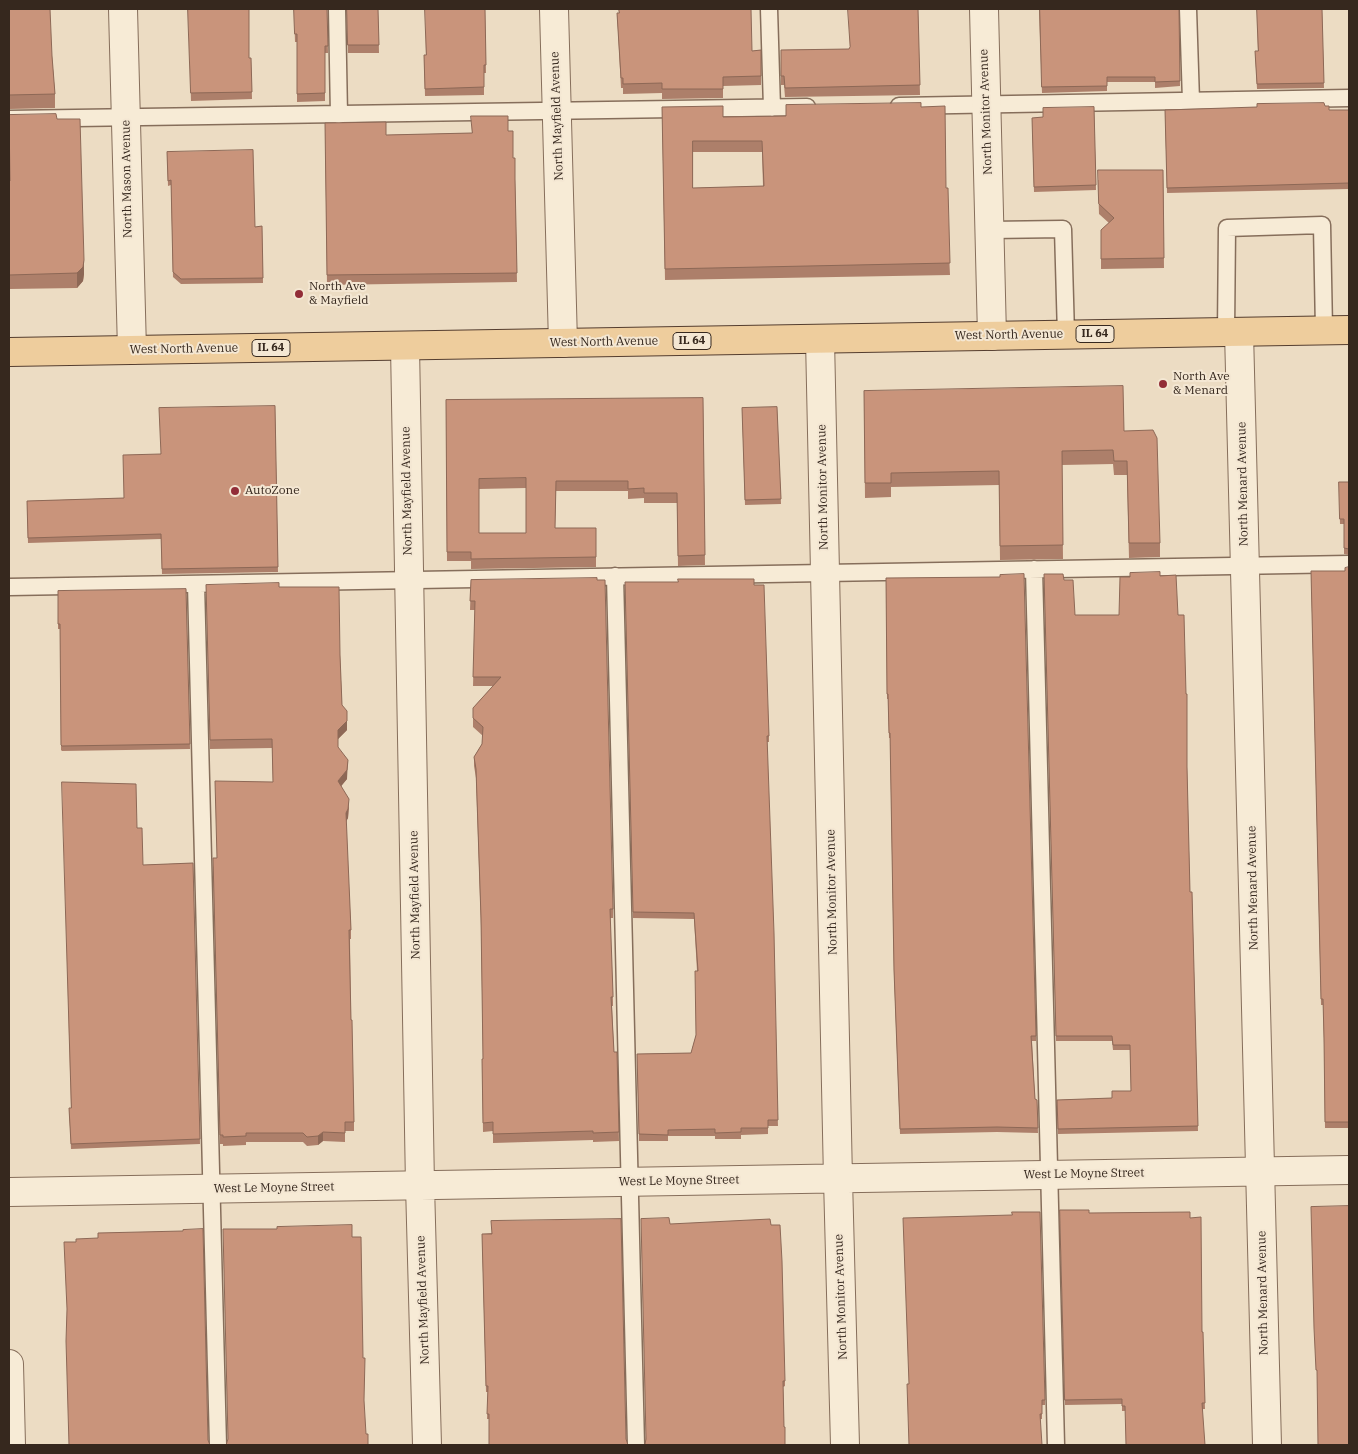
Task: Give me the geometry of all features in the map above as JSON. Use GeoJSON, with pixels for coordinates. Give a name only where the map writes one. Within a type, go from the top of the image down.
{"type":"FeatureCollection","features":[{"type":"Feature","properties":{"kind":"main road","name":"West North Avenue"},"geometry":{"type":"LineString","coordinates":[[9,352],[1337,330]]}},
{"type":"Feature","properties":{"kind":"street","name":"North Mason Avenue"},"geometry":{"type":"LineString","coordinates":[[123,9],[132,350]]}},
{"type":"Feature","properties":{"kind":"street","name":"North Mayfield Avenue"},"geometry":{"type":"LineString","coordinates":[[554,9],[563,343]]}},
{"type":"Feature","properties":{"kind":"street","name":"North Monitor Avenue"},"geometry":{"type":"LineString","coordinates":[[984,9],[992,336]]}},
{"type":"Feature","properties":{"kind":"street","name":"North Menard Avenue"},"geometry":{"type":"LineString","coordinates":[[1233,332],[1245,566],[1267,1445]]}},
{"type":"Feature","properties":{"kind":"street","name":"North Monitor Avenue"},"geometry":{"type":"LineString","coordinates":[[820,339],[845,1445]]}},
{"type":"Feature","properties":{"kind":"street","name":"North Mayfield Avenue"},"geometry":{"type":"LineString","coordinates":[[405,346],[420,1185],[427,1445]]}},
{"type":"Feature","properties":{"kind":"street","name":"West Le Moyne Street"},"geometry":{"type":"LineString","coordinates":[[9,1192],[1349,1170]]}},
{"type":"Feature","properties":{"kind":"street"},"geometry":{"type":"LineString","coordinates":[[9,1364],[11,1445]]}},
{"type":"Feature","properties":{"kind":"lane"},"geometry":{"type":"LineString","coordinates":[[336,9],[339,114]]}},
{"type":"Feature","properties":{"kind":"lane"},"geometry":{"type":"LineString","coordinates":[[769,9],[772,108]]}},
{"type":"Feature","properties":{"kind":"lane"},"geometry":{"type":"LineString","coordinates":[[1188,9],[1190,101]]}},
{"type":"Feature","properties":{"kind":"lane"},"geometry":{"type":"LineString","coordinates":[[881,106],[1349,98]]}},
{"type":"Feature","properties":{"kind":"lane"},"geometry":{"type":"LineString","coordinates":[[9,119],[822,107]]}},
{"type":"Feature","properties":{"kind":"lane"},"geometry":{"type":"LineString","coordinates":[[1233,332],[1228,228],[1322,226],[1337,330]]}},
{"type":"Feature","properties":{"kind":"lane"},"geometry":{"type":"LineString","coordinates":[[990,230],[1064,229],[1066,334]]}},
{"type":"Feature","properties":{"kind":"lane"},"geometry":{"type":"LineString","coordinates":[[9,587],[1349,564]]}},
{"type":"Feature","properties":{"kind":"lane"},"geometry":{"type":"LineString","coordinates":[[1034,569],[1056,1445]]}},
{"type":"Feature","properties":{"kind":"lane"},"geometry":{"type":"LineString","coordinates":[[615,576],[636,1445]]}},
{"type":"Feature","properties":{"kind":"lane"},"geometry":{"type":"LineString","coordinates":[[196,584],[218,1445]]}},
{"type":"Feature","properties":{"kind":"building"},"geometry":{"type":"Polygon","coordinates":[[[9,9],[50,9],[55,94],[9,95],[9,9]]]}},
{"type":"Feature","properties":{"kind":"building"},"geometry":{"type":"Polygon","coordinates":[[[188,9],[249,9],[249,58],[251,58],[252,92],[191,93],[188,9]]]}},
{"type":"Feature","properties":{"kind":"building"},"geometry":{"type":"Polygon","coordinates":[[[294,9],[327,9],[328,46],[325,46],[325,93],[297,94],[297,34],[295,34],[294,9]]]}},
{"type":"Feature","properties":{"kind":"building"},"geometry":{"type":"Polygon","coordinates":[[[347,9],[378,9],[379,45],[348,45],[347,9]]]}},
{"type":"Feature","properties":{"kind":"building"},"geometry":{"type":"Polygon","coordinates":[[[425,9],[485,9],[486,65],[484,65],[484,87],[425,89],[425,9]]]}},
{"type":"Feature","properties":{"kind":"building"},"geometry":{"type":"Polygon","coordinates":[[[619,9],[751,9],[752,51],[761,50],[761,76],[723,77],[723,89],[662,89],[662,83],[623,84],[617,13],[619,13],[619,9]]]}},
{"type":"Feature","properties":{"kind":"building"},"geometry":{"type":"Polygon","coordinates":[[[848,9],[918,9],[920,85],[785,88],[784,76],[781,76],[781,50],[849,49],[848,9]]]}},
{"type":"Feature","properties":{"kind":"building"},"geometry":{"type":"Polygon","coordinates":[[[1040,9],[1179,9],[1180,81],[1155,82],[1155,77],[1107,77],[1107,86],[1042,87],[1040,9]]]}},
{"type":"Feature","properties":{"kind":"building"},"geometry":{"type":"Polygon","coordinates":[[[1257,9],[1322,9],[1324,83],[1257,84],[1255,51],[1258,51],[1257,9]]]}},
{"type":"Feature","properties":{"kind":"building"},"geometry":{"type":"Polygon","coordinates":[[[921,103],[921,107],[945,106],[946,188],[948,188],[950,263],[665,269],[662,107],[723,106],[723,117],[786,116],[786,105],[921,103]],[[693,141],[693,188],[764,186],[762,141],[693,141]]]}},
{"type":"Feature","properties":{"kind":"building"},"geometry":{"type":"Polygon","coordinates":[[[1324,103],[1325,106],[1329,106],[1329,110],[1349,110],[1349,183],[1167,188],[1165,110],[1257,107],[1257,104],[1324,103]]]}},
{"type":"Feature","properties":{"kind":"building"},"geometry":{"type":"Polygon","coordinates":[[[1094,107],[1096,185],[1034,187],[1032,118],[1043,117],[1043,108],[1094,107]]]}},
{"type":"Feature","properties":{"kind":"building"},"geometry":{"type":"Polygon","coordinates":[[[56,114],[57,119],[80,119],[83,267],[77,273],[9,275],[9,115],[56,114]]]}},
{"type":"Feature","properties":{"kind":"building"},"geometry":{"type":"Polygon","coordinates":[[[471,116],[508,116],[508,131],[513,131],[517,273],[327,275],[325,123],[386,122],[386,135],[472,133],[471,116]]]}},
{"type":"Feature","properties":{"kind":"building"},"geometry":{"type":"Polygon","coordinates":[[[253,150],[255,227],[262,226],[263,278],[181,279],[173,272],[171,180],[168,181],[167,152],[253,150]]]}},
{"type":"Feature","properties":{"kind":"building"},"geometry":{"type":"Polygon","coordinates":[[[1098,170],[1163,170],[1164,258],[1101,259],[1101,230],[1114,218],[1099,204],[1098,170]]]}},
{"type":"Feature","properties":{"kind":"building"},"geometry":{"type":"Polygon","coordinates":[[[1123,386],[1124,431],[1153,430],[1157,438],[1160,543],[1129,543],[1127,461],[1114,461],[1113,450],[1062,451],[1063,545],[1000,546],[999,471],[891,473],[891,483],[865,483],[864,391],[1123,386]]]}},
{"type":"Feature","properties":{"kind":"building"},"geometry":{"type":"Polygon","coordinates":[[[703,398],[705,555],[678,556],[677,493],[644,493],[644,488],[628,489],[628,481],[556,481],[555,528],[596,528],[596,557],[471,559],[471,552],[447,552],[446,400],[703,398]],[[526,478],[479,479],[479,533],[526,533],[526,478]]]}},
{"type":"Feature","properties":{"kind":"building"},"geometry":{"type":"Polygon","coordinates":[[[275,406],[278,567],[162,569],[161,534],[28,538],[27,501],[124,498],[123,455],[161,454],[159,408],[275,406]]]}},
{"type":"Feature","properties":{"kind":"building"},"geometry":{"type":"Polygon","coordinates":[[[777,407],[781,499],[745,500],[742,408],[777,407]]]}},
{"type":"Feature","properties":{"kind":"building"},"geometry":{"type":"Polygon","coordinates":[[[1339,482],[1349,482],[1349,549],[1344,548],[1344,519],[1340,519],[1339,482]]]}},
{"type":"Feature","properties":{"kind":"building"},"geometry":{"type":"Polygon","coordinates":[[[1349,567],[1349,1122],[1325,1122],[1311,571],[1345,571],[1345,568],[1349,567]]]}},
{"type":"Feature","properties":{"kind":"building"},"geometry":{"type":"Polygon","coordinates":[[[1160,572],[1160,576],[1176,575],[1178,615],[1184,615],[1190,892],[1192,892],[1198,1126],[1058,1129],[1057,1100],[1112,1098],[1112,1091],[1131,1091],[1130,1045],[1113,1045],[1112,1036],[1056,1036],[1044,574],[1063,574],[1064,580],[1073,580],[1075,615],[1119,615],[1120,577],[1130,577],[1130,573],[1160,572]]]}},
{"type":"Feature","properties":{"kind":"building"},"geometry":{"type":"Polygon","coordinates":[[[1024,574],[1036,1036],[1031,1036],[1038,1128],[900,1129],[894,970],[886,578],[1000,577],[1000,575],[1024,574]]]}},
{"type":"Feature","properties":{"kind":"building"},"geometry":{"type":"Polygon","coordinates":[[[597,578],[597,580],[605,580],[613,909],[610,909],[613,994],[613,997],[611,997],[614,1052],[617,1052],[619,1132],[493,1134],[493,1122],[483,1123],[481,918],[474,757],[482,744],[483,727],[473,718],[473,708],[501,677],[473,677],[475,601],[470,601],[471,580],[597,578]]]}},
{"type":"Feature","properties":{"kind":"building"},"geometry":{"type":"Polygon","coordinates":[[[678,579],[754,579],[754,585],[764,585],[778,1120],[768,1120],[768,1128],[741,1128],[741,1132],[715,1133],[715,1129],[668,1130],[668,1135],[639,1134],[637,1054],[691,1053],[696,1035],[695,971],[698,971],[694,913],[633,912],[625,582],[678,582],[678,579]]]}},
{"type":"Feature","properties":{"kind":"building"},"geometry":{"type":"Polygon","coordinates":[[[279,583],[279,587],[339,587],[342,705],[347,711],[347,721],[338,730],[338,747],[348,760],[347,770],[338,781],[349,799],[346,813],[351,930],[349,930],[354,1122],[345,1122],[345,1133],[323,1132],[318,1136],[307,1137],[303,1133],[246,1133],[246,1136],[223,1137],[223,1135],[220,1135],[213,858],[217,858],[215,781],[273,782],[272,739],[210,740],[206,585],[279,583]]]}},
{"type":"Feature","properties":{"kind":"building"},"geometry":{"type":"Polygon","coordinates":[[[186,589],[190,744],[62,746],[58,591],[186,589]]]}},
{"type":"Feature","properties":{"kind":"building"},"geometry":{"type":"Polygon","coordinates":[[[62,782],[136,784],[137,828],[142,828],[143,865],[193,863],[200,1139],[71,1144],[62,782]]]}},
{"type":"Feature","properties":{"kind":"building"},"geometry":{"type":"Polygon","coordinates":[[[1349,1206],[1349,1445],[1318,1445],[1311,1207],[1349,1206]]]}},
{"type":"Feature","properties":{"kind":"building"},"geometry":{"type":"Polygon","coordinates":[[[1060,1210],[1089,1210],[1089,1213],[1190,1212],[1190,1218],[1201,1217],[1205,1403],[1202,1403],[1205,1445],[1126,1445],[1125,1406],[1122,1406],[1122,1399],[1065,1400],[1060,1210]]]}},
{"type":"Feature","properties":{"kind":"building"},"geometry":{"type":"Polygon","coordinates":[[[1012,1212],[1040,1212],[1045,1400],[1042,1400],[1042,1414],[1040,1414],[1042,1445],[909,1445],[907,1384],[909,1384],[903,1218],[1012,1215],[1012,1212]]]}},
{"type":"Feature","properties":{"kind":"building"},"geometry":{"type":"Polygon","coordinates":[[[669,1218],[670,1224],[770,1219],[771,1225],[780,1225],[785,1445],[644,1445],[646,1439],[641,1219],[669,1218]]]}},
{"type":"Feature","properties":{"kind":"building"},"geometry":{"type":"Polygon","coordinates":[[[621,1219],[626,1439],[628,1445],[489,1445],[482,1234],[492,1234],[491,1221],[621,1219]]]}},
{"type":"Feature","properties":{"kind":"building"},"geometry":{"type":"Polygon","coordinates":[[[352,1225],[352,1237],[361,1237],[363,1358],[365,1358],[364,1400],[368,1445],[226,1445],[228,1439],[223,1229],[277,1229],[277,1227],[352,1225]]]}},
{"type":"Feature","properties":{"kind":"building"},"geometry":{"type":"Polygon","coordinates":[[[203,1229],[208,1440],[210,1445],[69,1445],[64,1242],[76,1242],[76,1239],[98,1238],[98,1233],[203,1229]]]}},
{"type":"Feature","properties":{"kind":"place","name":"North Ave & Mayfield"},"geometry":{"type":"Point","coordinates":[299,294]}},
{"type":"Feature","properties":{"kind":"place","name":"North Ave & Menard"},"geometry":{"type":"Point","coordinates":[1163,384]}},
{"type":"Feature","properties":{"kind":"place","name":"AutoZone"},"geometry":{"type":"Point","coordinates":[235,491]}}]}
